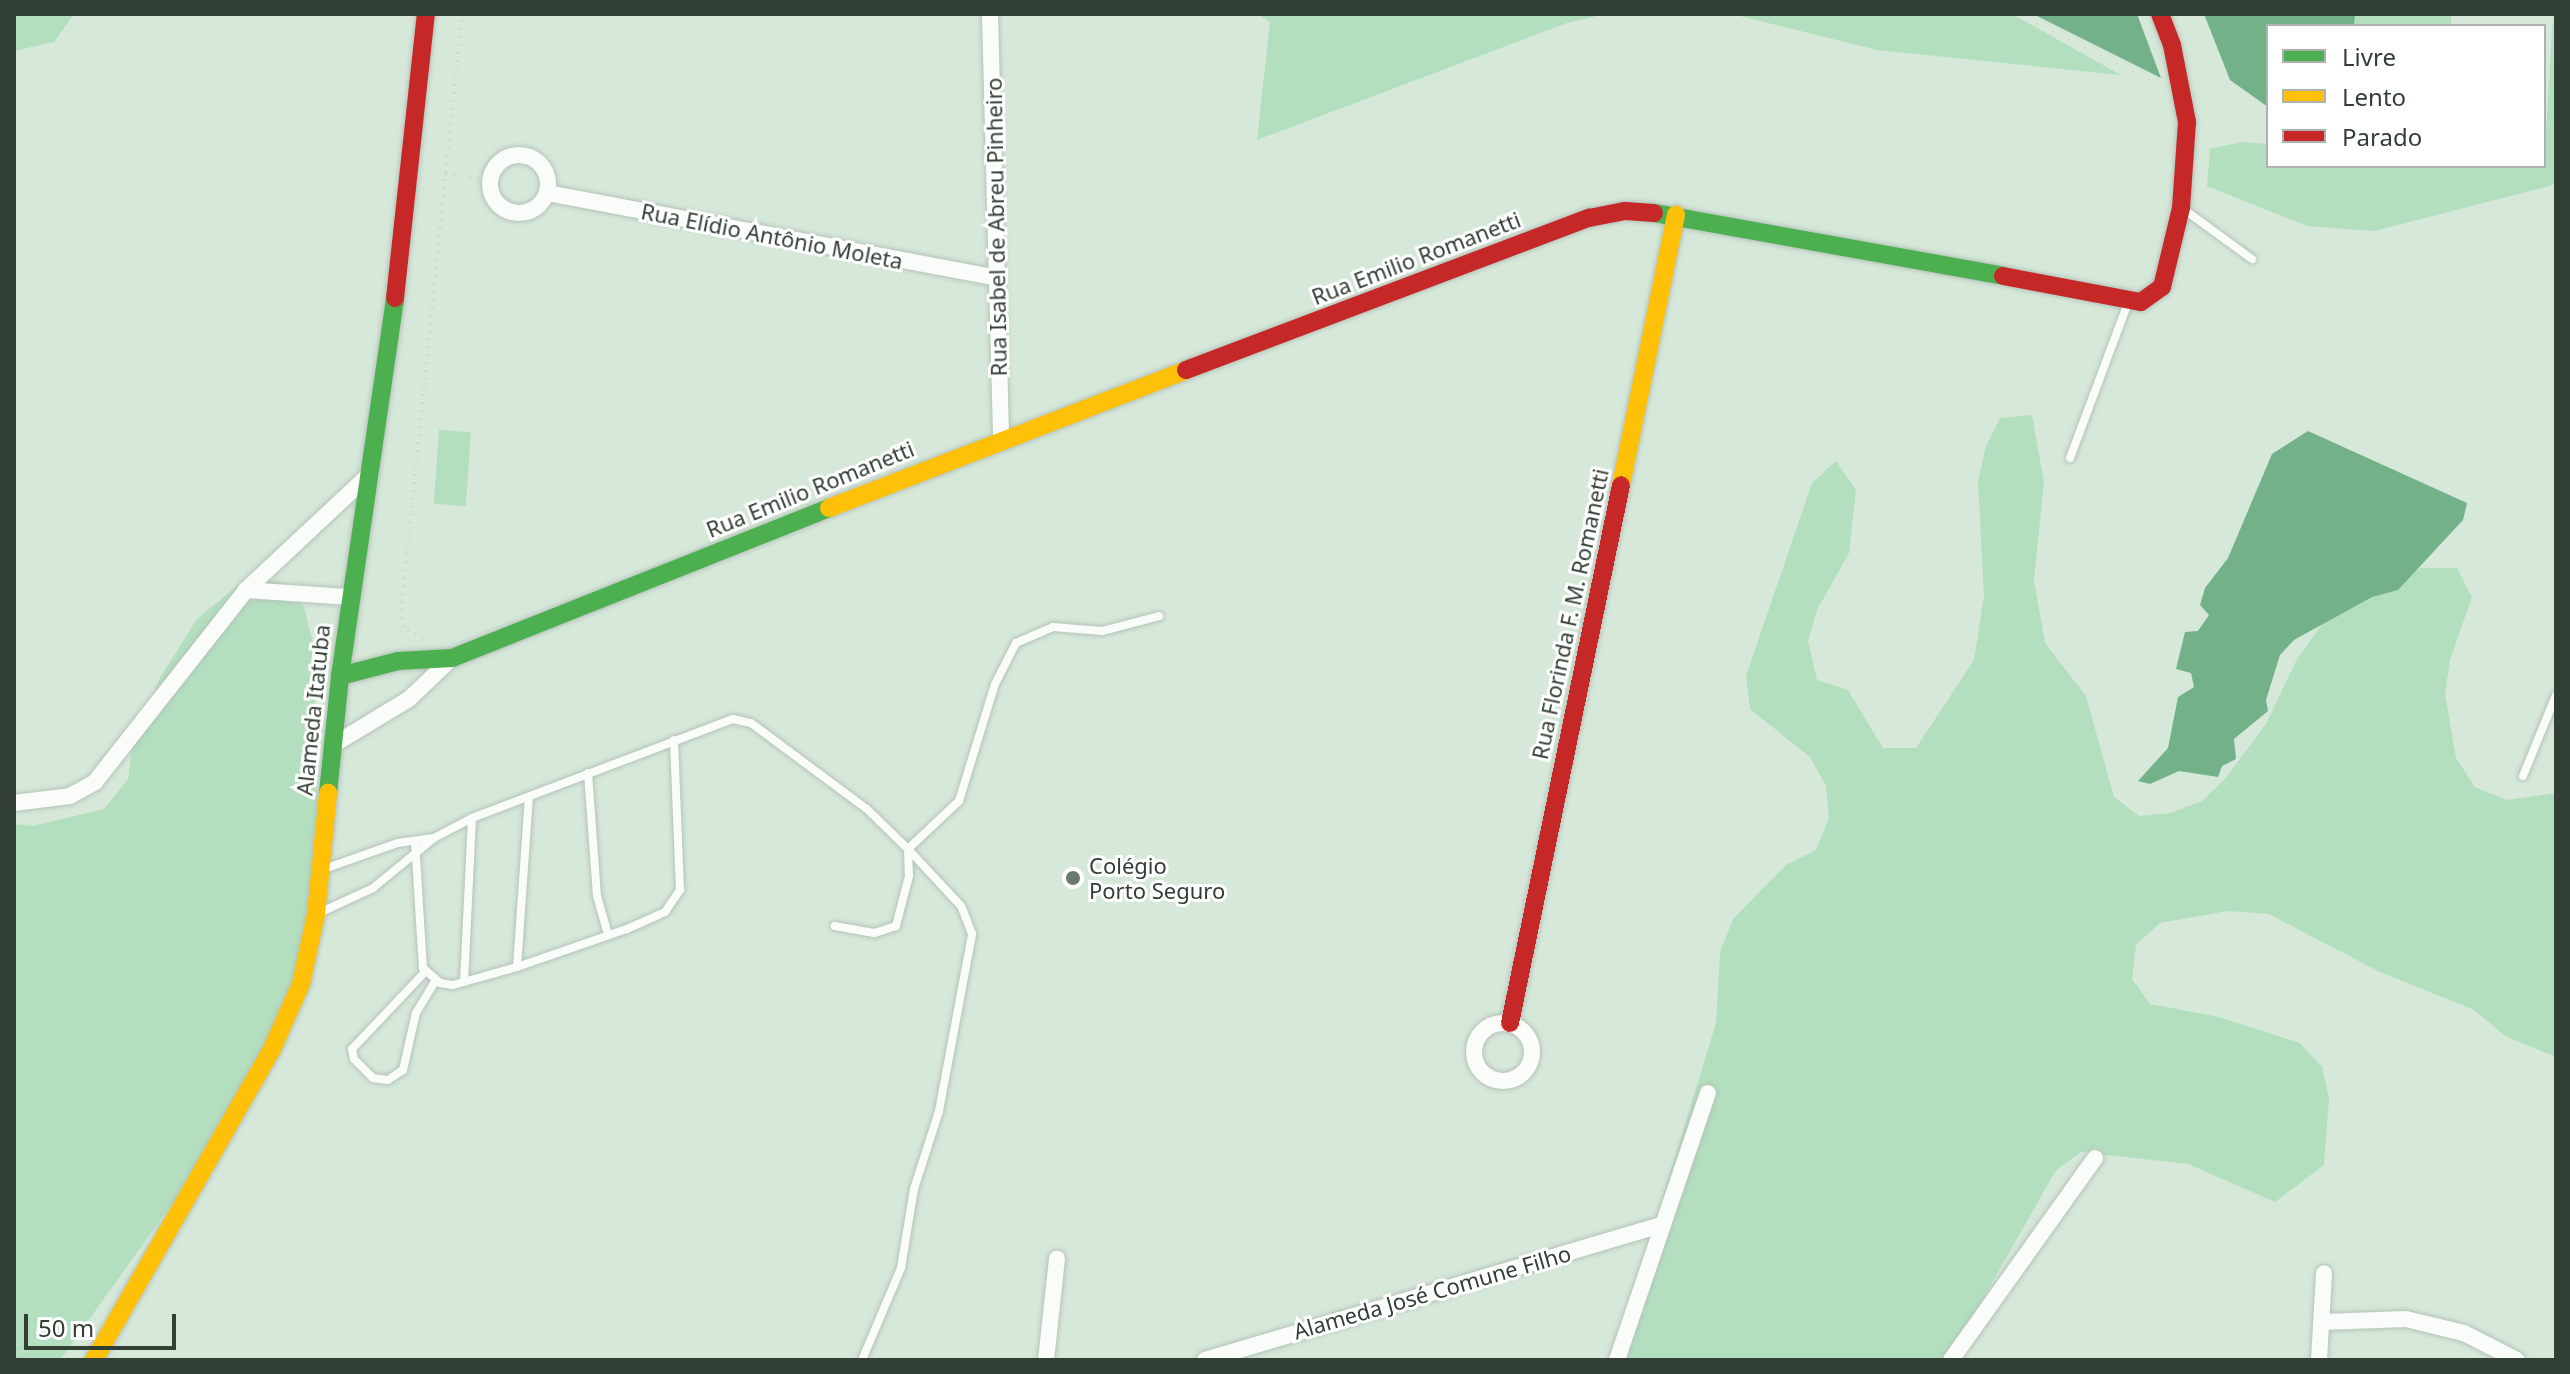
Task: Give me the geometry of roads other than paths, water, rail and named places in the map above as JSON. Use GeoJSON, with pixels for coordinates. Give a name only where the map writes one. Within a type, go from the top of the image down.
{"type":"FeatureCollection","features":[{"type":"Feature","properties":{"kind":"street","name":"Alameda Itatuba"},"geometry":{"type":"LineString","coordinates":[[94,1360],[272,1049],[301,984],[316,914],[340,676],[371,473],[426,14]]}},
{"type":"Feature","properties":{"kind":"street","name":"Rua Isabel de Abreu Pinheiro"},"geometry":{"type":"LineString","coordinates":[[990,14],[1001,439]]}},
{"type":"Feature","properties":{"kind":"street"},"geometry":{"type":"LineString","coordinates":[[2128,303],[2153,295],[2169,275],[2181,208],[2187,122],[2172,45],[2160,14]]}},
{"type":"Feature","properties":{"kind":"street"},"geometry":{"type":"LineString","coordinates":[[527,156],[543,166],[548,193],[536,209],[517,214],[500,206],[490,180],[507,157],[527,156]]}},
{"type":"Feature","properties":{"kind":"street","name":"Rua Elídio Antônio Moleta"},"geometry":{"type":"LineString","coordinates":[[548,193],[996,278]]}},
{"type":"Feature","properties":{"kind":"street","name":"Rua Emilio Romanetti"},"geometry":{"type":"LineString","coordinates":[[340,676],[398,661],[452,658],[1001,439],[1589,218],[1625,211],[1676,215],[2128,303]]}},
{"type":"Feature","properties":{"kind":"street","name":"Rua Florinda F. M. Romanetti"},"geometry":{"type":"LineString","coordinates":[[1510,1023],[1676,215]]}},
{"type":"Feature","properties":{"kind":"street"},"geometry":{"type":"LineString","coordinates":[[14,803],[70,796],[95,782],[246,590],[371,473]]}},
{"type":"Feature","properties":{"kind":"street"},"geometry":{"type":"LineString","coordinates":[[246,590],[350,597]]}},
{"type":"Feature","properties":{"kind":"street","name":"Rua Emilio Romanetti"},"geometry":{"type":"LineString","coordinates":[[333,745],[409,699],[452,658]]}},
{"type":"Feature","properties":{"kind":"street"},"geometry":{"type":"LineString","coordinates":[[1617,1360],[1660,1225],[1708,1093]]}},
{"type":"Feature","properties":{"kind":"street"},"geometry":{"type":"LineString","coordinates":[[1951,1360],[2095,1158]]}},
{"type":"Feature","properties":{"kind":"street","name":"Alameda José Comune Filho"},"geometry":{"type":"LineString","coordinates":[[1205,1360],[1660,1225]]}},
{"type":"Feature","properties":{"kind":"street"},"geometry":{"type":"LineString","coordinates":[[1046,1360],[1057,1259]]}},
{"type":"Feature","properties":{"kind":"street"},"geometry":{"type":"LineString","coordinates":[[2319,1360],[2324,1273]]}},
{"type":"Feature","properties":{"kind":"street"},"geometry":{"type":"LineString","coordinates":[[2323,1322],[2406,1319],[2464,1333],[2517,1360]]}},
{"type":"Feature","properties":{"kind":"lane"},"geometry":{"type":"LineString","coordinates":[[2181,208],[2252,259]]}},
{"type":"Feature","properties":{"kind":"lane"},"geometry":{"type":"LineString","coordinates":[[2070,458],[2128,303]]}},
{"type":"Feature","properties":{"kind":"lane"},"geometry":{"type":"LineString","coordinates":[[835,926],[883,933],[896,926],[909,876],[908,849],[959,801],[995,684],[1016,643],[1053,627],[1102,631],[1159,616]]}},
{"type":"Feature","properties":{"kind":"lane"},"geometry":{"type":"LineString","coordinates":[[2523,776],[2556,695]]}},
{"type":"Feature","properties":{"kind":"lane"},"geometry":{"type":"LineString","coordinates":[[321,870],[434,838],[472,818],[726,720],[751,723],[867,809],[961,906],[972,934],[942,1096],[914,1189],[901,1268],[862,1360]]}},
{"type":"Feature","properties":{"kind":"lane"},"geometry":{"type":"LineString","coordinates":[[415,841],[425,972],[435,981],[464,982],[517,967],[665,912],[680,890],[674,740]]}},
{"type":"Feature","properties":{"kind":"lane"},"geometry":{"type":"LineString","coordinates":[[588,773],[597,896],[608,934]]}},
{"type":"Feature","properties":{"kind":"lane"},"geometry":{"type":"LineString","coordinates":[[517,967],[529,796]]}},
{"type":"Feature","properties":{"kind":"lane"},"geometry":{"type":"LineString","coordinates":[[464,982],[472,818]]}},
{"type":"Feature","properties":{"kind":"lane"},"geometry":{"type":"LineString","coordinates":[[316,914],[373,888],[417,856],[434,838]]}},
{"type":"Feature","properties":{"kind":"lane"},"geometry":{"type":"LineString","coordinates":[[425,972],[352,1049],[354,1059],[373,1078],[388,1080],[403,1070],[416,1013],[435,981]]}},
{"type":"Feature","properties":{"kind":"place","name":"Colégio Porto Seguro"},"geometry":{"type":"Point","coordinates":[1073,878]}}]}
